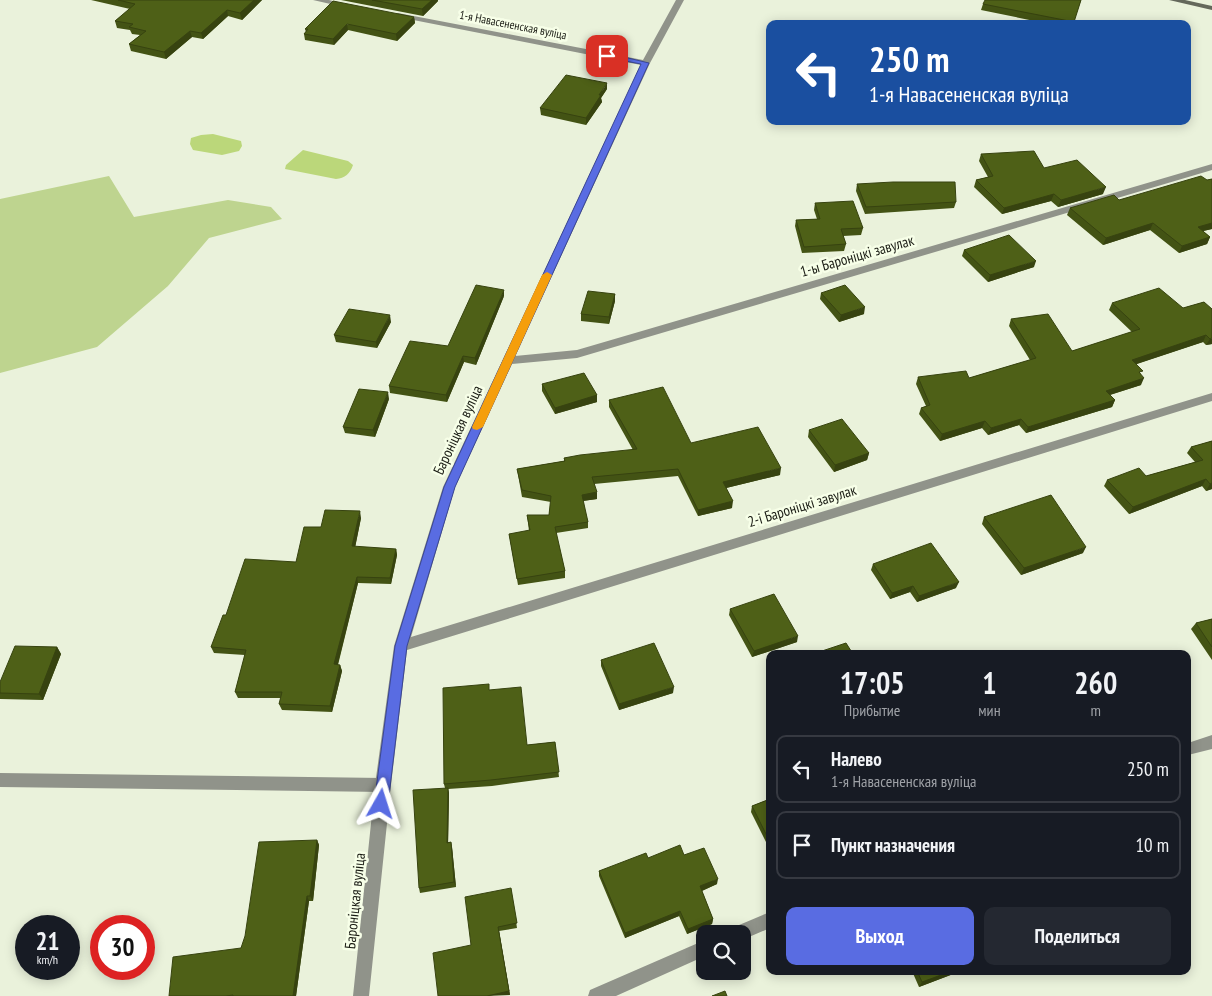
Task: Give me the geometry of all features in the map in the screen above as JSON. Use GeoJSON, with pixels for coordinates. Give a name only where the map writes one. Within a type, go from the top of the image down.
{"type":"FeatureCollection","features":[{"type":"Feature","properties":{"kind":"main road"},"geometry":{"type":"LineString","coordinates":[[1173,0],[1212,8]]}},
{"type":"Feature","properties":{"kind":"street"},"geometry":{"type":"LineString","coordinates":[[317,0],[356,7]]}},
{"type":"Feature","properties":{"kind":"street","name":"Бароніцкая вуліца"},"geometry":{"type":"LineString","coordinates":[[361,996],[383,785],[401,646],[449,487],[646,63],[680,0]]}},
{"type":"Feature","properties":{"kind":"street","name":"1-я Навасененская вуліца"},"geometry":{"type":"LineString","coordinates":[[385,13],[646,63]]}},
{"type":"Feature","properties":{"kind":"street","name":"1-ы Бароніцкі завулак"},"geometry":{"type":"LineString","coordinates":[[507,361],[577,354],[1212,167]]}},
{"type":"Feature","properties":{"kind":"street","name":"2-і Бароніцкі завулак"},"geometry":{"type":"LineString","coordinates":[[401,646],[1212,397]]}},
{"type":"Feature","properties":{"kind":"street"},"geometry":{"type":"LineString","coordinates":[[1191,748],[1212,742]]}},
{"type":"Feature","properties":{"kind":"street"},"geometry":{"type":"LineString","coordinates":[[0,780],[383,785]]}},
{"type":"Feature","properties":{"kind":"street"},"geometry":{"type":"LineString","coordinates":[[751,928],[766,922]]}},
{"type":"Feature","properties":{"kind":"street"},"geometry":{"type":"LineString","coordinates":[[596,996],[696,952]]}},
{"type":"Feature","properties":{"kind":"shaded area"},"geometry":{"type":"Polygon","coordinates":[[[213,134],[241,141],[242,146],[239,151],[222,155],[193,150],[190,144],[191,138],[213,134]]]}},
{"type":"Feature","properties":{"kind":"shaded area"},"geometry":{"type":"Polygon","coordinates":[[[303,150],[348,161],[353,165],[347,175],[336,179],[285,169],[286,165],[303,150]]]}},
{"type":"Feature","properties":{"kind":"shaded area"},"geometry":{"type":"Polygon","coordinates":[[[109,176],[134,217],[228,200],[271,207],[282,219],[209,238],[168,286],[97,347],[0,373],[0,199],[109,176]]]}},
{"type":"Feature","properties":{"kind":"building"},"geometry":{"type":"Polygon","coordinates":[[[118,0],[254,0],[240,13],[227,10],[201,33],[190,31],[164,52],[129,44],[146,31],[129,27],[133,24],[115,21],[135,4],[118,0]]]}},
{"type":"Feature","properties":{"kind":"building"},"geometry":{"type":"Polygon","coordinates":[[[372,0],[432,0],[422,9],[372,0]]]}},
{"type":"Feature","properties":{"kind":"building"},"geometry":{"type":"Polygon","coordinates":[[[985,0],[1081,0],[1075,20],[1064,20],[983,4],[985,0]]]}},
{"type":"Feature","properties":{"kind":"building"},"geometry":{"type":"Polygon","coordinates":[[[333,1],[414,17],[396,34],[347,24],[333,39],[304,34],[308,29],[305,29],[333,1]]]}},
{"type":"Feature","properties":{"kind":"building"},"geometry":{"type":"Polygon","coordinates":[[[566,75],[607,83],[586,118],[540,108],[566,75]]]}},
{"type":"Feature","properties":{"kind":"building"},"geometry":{"type":"Polygon","coordinates":[[[1034,151],[1044,168],[1077,160],[1106,187],[1061,200],[1054,194],[1004,208],[976,180],[993,176],[981,154],[1034,151]]]}},
{"type":"Feature","properties":{"kind":"building"},"geometry":{"type":"Polygon","coordinates":[[[1201,176],[1207,180],[1212,179],[1212,223],[1198,227],[1210,237],[1182,246],[1153,223],[1106,238],[1070,208],[1114,195],[1119,200],[1201,176]]]}},
{"type":"Feature","properties":{"kind":"building"},"geometry":{"type":"Polygon","coordinates":[[[955,182],[956,202],[866,207],[857,184],[955,182]]]}},
{"type":"Feature","properties":{"kind":"building"},"geometry":{"type":"Polygon","coordinates":[[[853,201],[863,228],[841,229],[846,244],[804,247],[796,220],[820,219],[815,203],[853,201]]]}},
{"type":"Feature","properties":{"kind":"building"},"geometry":{"type":"Polygon","coordinates":[[[1009,235],[1036,261],[990,275],[964,250],[1009,235]]]}},
{"type":"Feature","properties":{"kind":"building"},"geometry":{"type":"Polygon","coordinates":[[[476,285],[504,290],[475,358],[463,356],[446,395],[389,386],[410,341],[448,346],[476,285]]]}},
{"type":"Feature","properties":{"kind":"building"},"geometry":{"type":"Polygon","coordinates":[[[845,285],[865,307],[841,315],[821,293],[845,285]]]}},
{"type":"Feature","properties":{"kind":"building"},"geometry":{"type":"Polygon","coordinates":[[[1159,288],[1183,308],[1204,302],[1212,309],[1212,338],[1210,339],[1206,335],[1132,360],[1143,371],[1139,372],[1144,378],[1106,391],[1115,400],[1028,427],[1021,419],[991,428],[985,421],[942,434],[921,408],[930,405],[918,377],[966,371],[969,378],[1036,358],[1011,319],[1048,314],[1072,351],[1140,329],[1112,303],[1159,288]]]}},
{"type":"Feature","properties":{"kind":"building"},"geometry":{"type":"Polygon","coordinates":[[[588,291],[615,294],[609,317],[581,314],[588,291]]]}},
{"type":"Feature","properties":{"kind":"building"},"geometry":{"type":"Polygon","coordinates":[[[349,309],[390,315],[376,342],[334,335],[349,309]]]}},
{"type":"Feature","properties":{"kind":"building"},"geometry":{"type":"Polygon","coordinates":[[[584,373],[597,395],[555,408],[542,384],[584,373]]]}},
{"type":"Feature","properties":{"kind":"building"},"geometry":{"type":"Polygon","coordinates":[[[663,387],[691,443],[758,427],[781,468],[723,482],[733,501],[698,510],[678,469],[592,477],[597,492],[582,495],[588,522],[555,527],[565,571],[517,579],[509,534],[530,530],[527,515],[549,515],[551,496],[522,490],[517,469],[565,461],[564,458],[580,455],[637,449],[609,400],[663,387]]]}},
{"type":"Feature","properties":{"kind":"building"},"geometry":{"type":"Polygon","coordinates":[[[359,389],[388,392],[373,430],[343,427],[359,389]]]}},
{"type":"Feature","properties":{"kind":"building"},"geometry":{"type":"Polygon","coordinates":[[[842,419],[869,453],[835,465],[809,430],[842,419]]]}},
{"type":"Feature","properties":{"kind":"building"},"geometry":{"type":"Polygon","coordinates":[[[1212,441],[1212,483],[1210,484],[1206,479],[1133,507],[1107,480],[1139,468],[1146,476],[1203,460],[1191,447],[1212,441]]]}},
{"type":"Feature","properties":{"kind":"building"},"geometry":{"type":"Polygon","coordinates":[[[1051,495],[1086,547],[1024,568],[984,517],[1051,495]]]}},
{"type":"Feature","properties":{"kind":"building"},"geometry":{"type":"Polygon","coordinates":[[[325,510],[360,511],[352,546],[396,549],[390,578],[357,577],[334,664],[340,665],[330,706],[279,704],[282,692],[235,692],[246,650],[211,647],[223,615],[226,615],[245,559],[296,562],[304,527],[321,527],[325,510]]]}},
{"type":"Feature","properties":{"kind":"building"},"geometry":{"type":"Polygon","coordinates":[[[931,543],[959,582],[919,596],[913,586],[892,593],[873,564],[931,543]]]}},
{"type":"Feature","properties":{"kind":"building"},"geometry":{"type":"Polygon","coordinates":[[[774,594],[798,636],[754,651],[730,609],[774,594]]]}},
{"type":"Feature","properties":{"kind":"building"},"geometry":{"type":"Polygon","coordinates":[[[1212,619],[1212,647],[1196,623],[1212,619]]]}},
{"type":"Feature","properties":{"kind":"building"},"geometry":{"type":"Polygon","coordinates":[[[654,643],[674,687],[619,704],[601,660],[654,643]]]}},
{"type":"Feature","properties":{"kind":"building"},"geometry":{"type":"Polygon","coordinates":[[[846,643],[850,650],[825,650],[846,643]]]}},
{"type":"Feature","properties":{"kind":"building"},"geometry":{"type":"Polygon","coordinates":[[[15,646],[57,647],[39,694],[0,693],[0,682],[15,646]]]}},
{"type":"Feature","properties":{"kind":"building"},"geometry":{"type":"Polygon","coordinates":[[[489,684],[489,690],[521,687],[527,745],[555,742],[559,772],[444,784],[443,688],[489,684]]]}},
{"type":"Feature","properties":{"kind":"building"},"geometry":{"type":"Polygon","coordinates":[[[448,788],[447,843],[451,842],[454,882],[419,888],[413,790],[448,788]]]}},
{"type":"Feature","properties":{"kind":"building"},"geometry":{"type":"Polygon","coordinates":[[[766,801],[766,834],[752,806],[766,801]]]}},
{"type":"Feature","properties":{"kind":"building"},"geometry":{"type":"Polygon","coordinates":[[[317,840],[310,896],[307,896],[293,996],[169,996],[173,957],[241,948],[245,936],[259,842],[317,840]]]}},
{"type":"Feature","properties":{"kind":"building"},"geometry":{"type":"Polygon","coordinates":[[[680,845],[684,855],[704,848],[718,879],[700,886],[713,919],[688,929],[680,911],[625,933],[599,871],[646,853],[648,858],[680,845]]]}},
{"type":"Feature","properties":{"kind":"building"},"geometry":{"type":"Polygon","coordinates":[[[511,888],[517,923],[498,927],[509,991],[487,996],[438,996],[433,953],[471,945],[465,897],[511,888]]]}},
{"type":"Feature","properties":{"kind":"building"},"geometry":{"type":"Polygon","coordinates":[[[919,975],[941,975],[922,982],[919,975]]]}},
{"type":"Feature","properties":{"kind":"building"},"geometry":{"type":"Polygon","coordinates":[[[725,991],[727,996],[712,996],[725,991]]]}},
{"type":"Feature","properties":{"kind":"slow traffic"},"geometry":{"type":"LineString","coordinates":[[477,427],[547,275]]}},
{"type":"Feature","properties":{"kind":"route"},"geometry":{"type":"LineString","coordinates":[[381,804],[401,646],[449,487],[646,63],[607,56]]}}]}
